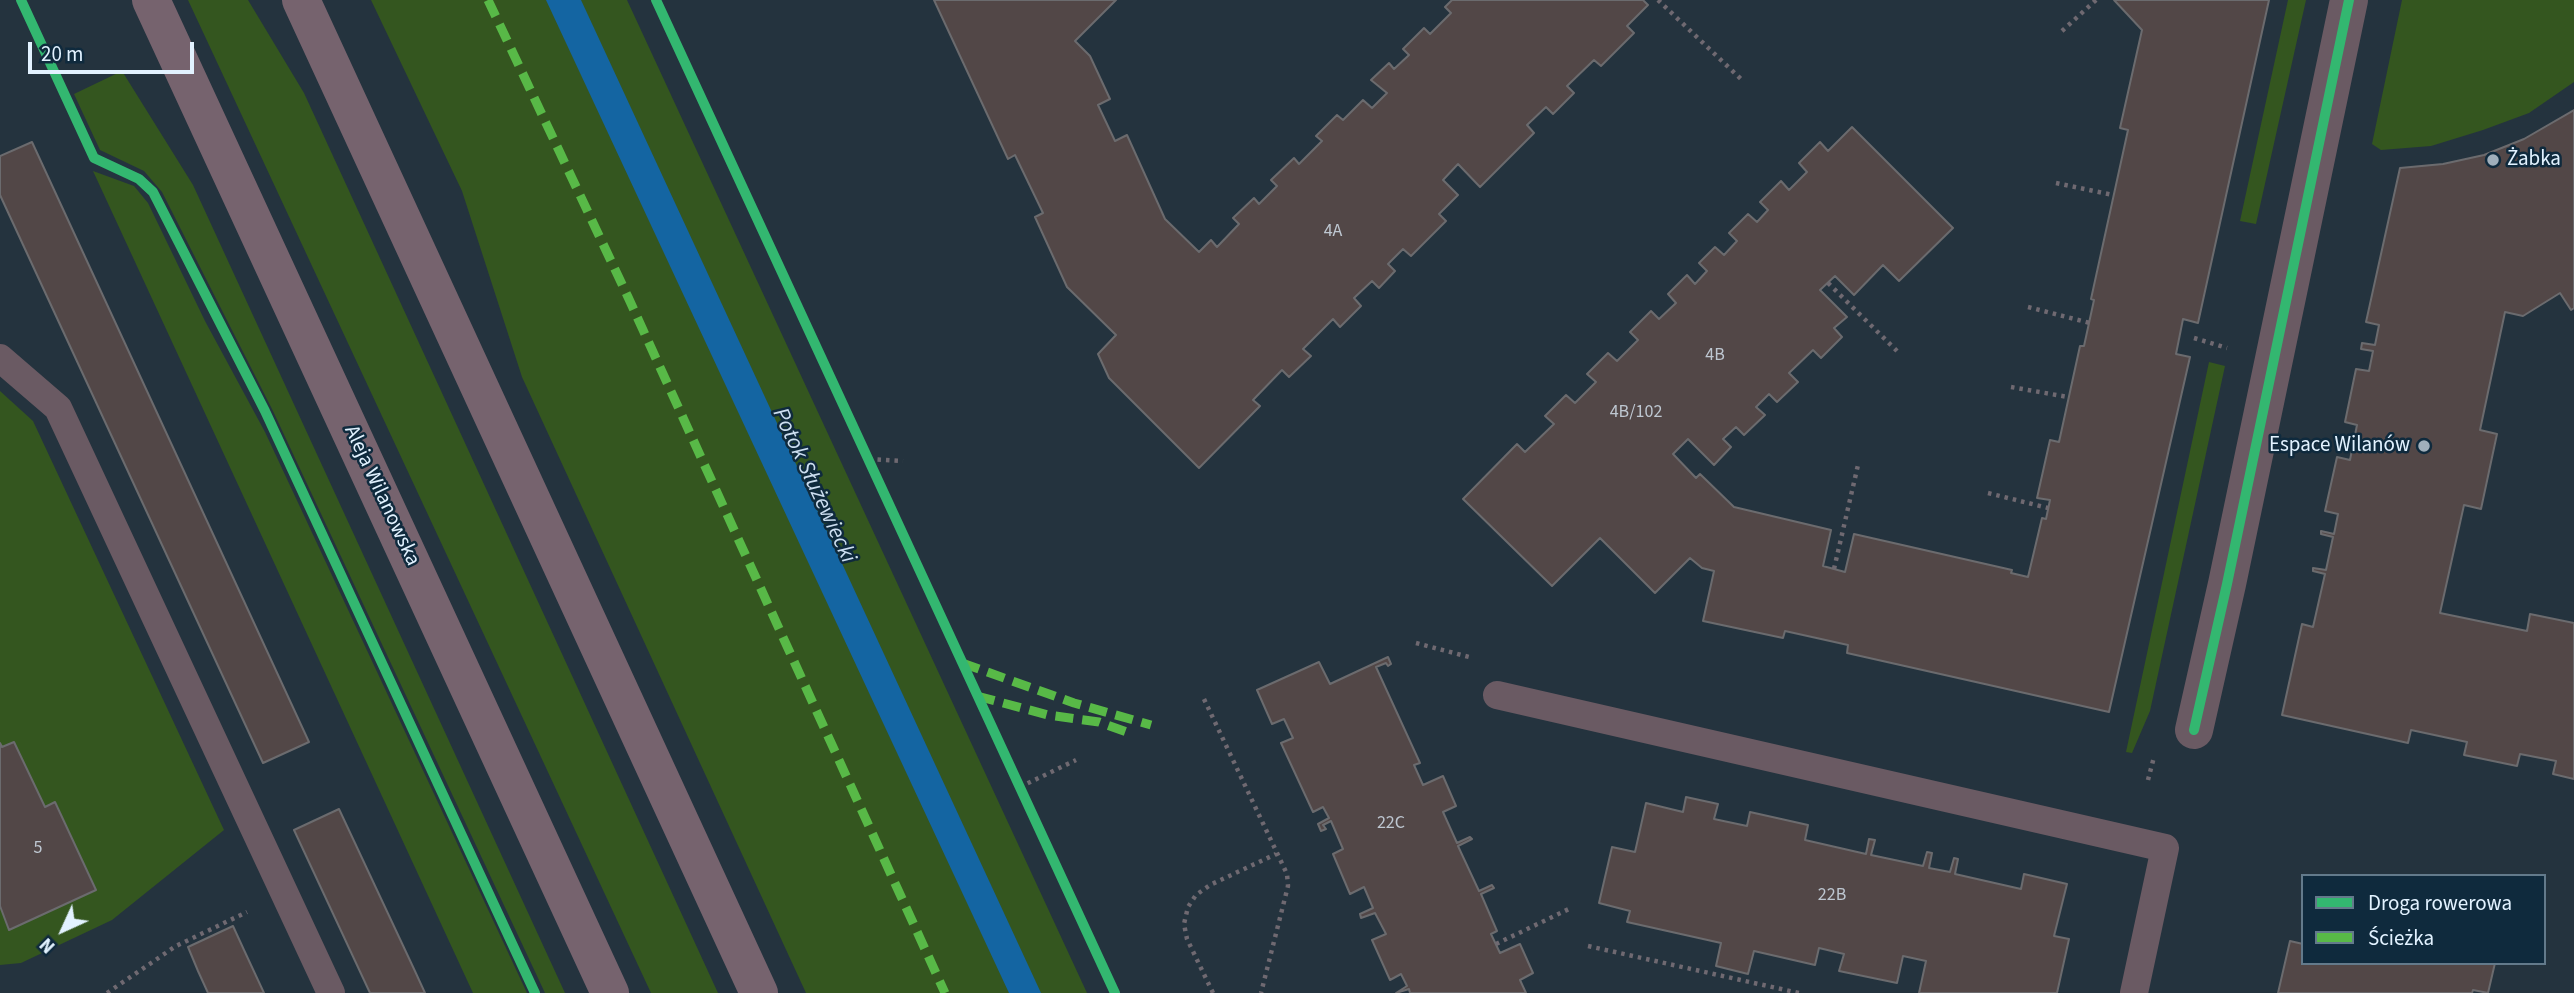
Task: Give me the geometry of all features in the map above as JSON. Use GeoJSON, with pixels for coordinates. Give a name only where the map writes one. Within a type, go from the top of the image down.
{"type":"FeatureCollection","features":[{"type":"Feature","properties":{"kind":"main road","name":"Aleja Wilanowska"},"geometry":{"type":"LineString","coordinates":[[151,0],[610,993]]}},
{"type":"Feature","properties":{"kind":"main road"},"geometry":{"type":"LineString","coordinates":[[301,0],[759,993]]}},
{"type":"Feature","properties":{"kind":"street"},"geometry":{"type":"LineString","coordinates":[[2194,730],[2349,0]]}},
{"type":"Feature","properties":{"kind":"lane"},"geometry":{"type":"LineString","coordinates":[[0,358],[58,408],[331,993]]}},
{"type":"Feature","properties":{"kind":"lane"},"geometry":{"type":"LineString","coordinates":[[1497,695],[2165,848],[2134,993]]}},
{"type":"Feature","properties":{"kind":"path"},"geometry":{"type":"LineString","coordinates":[[1658,0],[1743,81]]}},
{"type":"Feature","properties":{"kind":"path"},"geometry":{"type":"LineString","coordinates":[[2062,31],[2096,0]]}},
{"type":"Feature","properties":{"kind":"path"},"geometry":{"type":"LineString","coordinates":[[2056,183],[2113,195]]}},
{"type":"Feature","properties":{"kind":"path"},"geometry":{"type":"LineString","coordinates":[[1828,283],[1897,351]]}},
{"type":"Feature","properties":{"kind":"path"},"geometry":{"type":"LineString","coordinates":[[2028,307],[2090,323]]}},
{"type":"Feature","properties":{"kind":"path"},"geometry":{"type":"LineString","coordinates":[[2194,338],[2239,352]]}},
{"type":"Feature","properties":{"kind":"path"},"geometry":{"type":"LineString","coordinates":[[2011,387],[2068,397]]}},
{"type":"Feature","properties":{"kind":"path"},"geometry":{"type":"LineString","coordinates":[[869,459],[903,461]]}},
{"type":"Feature","properties":{"kind":"path"},"geometry":{"type":"LineString","coordinates":[[1834,569],[1858,464]]}},
{"type":"Feature","properties":{"kind":"path"},"geometry":{"type":"LineString","coordinates":[[1988,493],[2048,508]]}},
{"type":"Feature","properties":{"kind":"path"},"geometry":{"type":"LineString","coordinates":[[1416,643],[1489,663],[1497,695]]}},
{"type":"Feature","properties":{"kind":"path"},"geometry":{"type":"LineString","coordinates":[[1204,699],[1287,874],[1288,886],[1261,993]]}},
{"type":"Feature","properties":{"kind":"path"},"geometry":{"type":"LineString","coordinates":[[1020,788],[1076,760]]}},
{"type":"Feature","properties":{"kind":"path"},"geometry":{"type":"LineString","coordinates":[[1213,993],[1187,939],[1184,924],[1188,907],[1196,895],[1210,885],[1276,855]]}},
{"type":"Feature","properties":{"kind":"path"},"geometry":{"type":"LineString","coordinates":[[107,993],[176,946],[286,893]]}},
{"type":"Feature","properties":{"kind":"path"},"geometry":{"type":"LineString","coordinates":[[1496,944],[1570,908]]}},
{"type":"Feature","properties":{"kind":"path"},"geometry":{"type":"LineString","coordinates":[[1587,946],[1799,993]]}},
{"type":"Feature","properties":{"kind":"green space"},"geometry":{"type":"Polygon","coordinates":[[[188,0],[248,0],[304,93],[718,993],[651,993],[188,0]]]}},
{"type":"Feature","properties":{"kind":"green space"},"geometry":{"type":"Polygon","coordinates":[[[371,0],[627,0],[1087,993],[806,993],[522,377],[462,191],[371,0]]]}},
{"type":"Feature","properties":{"kind":"green space"},"geometry":{"type":"Polygon","coordinates":[[[2288,0],[2306,0],[2256,224],[2240,221],[2288,0]]]}},
{"type":"Feature","properties":{"kind":"green space"},"geometry":{"type":"Polygon","coordinates":[[[2402,0],[2574,0],[2574,82],[2529,113],[2483,130],[2431,146],[2381,150],[2372,144],[2402,0]]]}},
{"type":"Feature","properties":{"kind":"green space"},"geometry":{"type":"Polygon","coordinates":[[[122,71],[193,185],[565,993],[545,993],[273,411],[162,192],[144,171],[100,150],[74,94],[122,71]]]}},
{"type":"Feature","properties":{"kind":"green space"},"geometry":{"type":"Polygon","coordinates":[[[93,171],[134,186],[148,203],[205,321],[265,432],[527,993],[473,993],[93,171]]]}},
{"type":"Feature","properties":{"kind":"green space"},"geometry":{"type":"Polygon","coordinates":[[[2209,362],[2225,366],[2150,711],[2132,753],[2126,752],[2209,362]]]}},
{"type":"Feature","properties":{"kind":"green space"},"geometry":{"type":"Polygon","coordinates":[[[0,391],[33,421],[224,830],[112,920],[21,963],[0,965],[0,906],[9,930],[96,890],[56,803],[45,807],[0,743],[0,391]]]}},
{"type":"Feature","properties":{"kind":"water"},"geometry":{"type":"Polygon","coordinates":[[[546,0],[581,0],[1041,993],[1009,993],[546,0]]]}},
{"type":"Feature","properties":{"kind":"building"},"geometry":{"type":"Polygon","coordinates":[[[934,0],[1116,0],[1075,41],[1090,56],[1110,99],[1098,105],[1115,141],[1127,135],[1165,219],[1199,252],[1211,240],[1217,247],[1239,224],[1233,218],[1254,198],[1259,204],[1277,186],[1271,180],[1294,158],[1299,164],[1322,141],[1316,136],[1337,115],[1343,120],[1363,100],[1372,108],[1387,93],[1371,80],[1389,63],[1394,69],[1409,55],[1403,49],[1424,28],[1430,34],[1451,13],[1445,7],[1452,0],[1643,0],[1648,5],[1627,26],[1634,33],[1601,66],[1594,60],[1567,86],[1574,93],[1553,114],[1546,107],[1527,125],[1534,133],[1480,187],[1458,164],[1443,180],[1458,195],[1439,214],[1446,221],[1411,256],[1403,249],[1388,264],[1395,271],[1379,288],[1372,281],[1354,298],[1361,306],[1340,327],[1333,319],[1303,349],[1311,356],[1289,377],[1282,370],[1253,400],[1260,406],[1199,468],[1109,378],[1098,354],[1116,335],[1067,287],[1035,217],[1043,213],[1015,155],[1008,159],[934,0]]]}},
{"type":"Feature","properties":{"kind":"building"},"geometry":{"type":"Polygon","coordinates":[[[2114,0],[2269,0],[2198,323],[2183,319],[2176,354],[2190,357],[2109,712],[1847,653],[1848,645],[1785,631],[1783,638],[1703,621],[1714,571],[1702,568],[1690,558],[1655,593],[1600,538],[1552,586],[1463,499],[1517,444],[1525,452],[1554,424],[1545,416],[1566,395],[1575,403],[1596,382],[1587,374],[1608,353],[1617,361],[1638,340],[1630,332],[1651,311],[1659,319],[1676,303],[1668,294],[1687,275],[1695,284],[1707,271],[1699,263],[1715,247],[1724,255],[1737,241],[1729,233],[1748,214],[1757,222],[1768,210],[1760,202],[1781,181],[1789,190],[1807,172],[1799,163],[1820,142],[1828,151],[1852,127],[1953,228],[1899,281],[1883,265],[1854,295],[1835,276],[1820,290],[1847,317],[1834,328],[1842,337],[1821,358],[1813,350],[1789,373],[1798,382],[1777,402],[1769,394],[1756,407],[1765,415],[1744,435],[1736,427],[1723,439],[1731,447],[1714,465],[1688,439],[1673,454],[1696,478],[1700,474],[1734,507],[1831,530],[1823,566],[1845,572],[1854,534],[2012,570],[2011,573],[2028,577],[2042,518],[2046,519],[2050,500],[2037,498],[2050,440],[2059,442],[2080,346],[2084,346],[2094,300],[2091,299],[2128,130],[2120,128],[2142,30],[2114,0]]]}},
{"type":"Feature","properties":{"kind":"building","name":"Espace Wilanów"},"geometry":{"type":"Polygon","coordinates":[[[2574,110],[2574,308],[2571,310],[2560,293],[2523,316],[2505,312],[2480,430],[2497,434],[2481,509],[2464,505],[2440,613],[2527,631],[2530,614],[2574,623],[2574,779],[2553,774],[2556,761],[2520,754],[2517,766],[2464,755],[2467,742],[2411,730],[2408,743],[2282,715],[2302,624],[2313,627],[2325,574],[2313,571],[2313,568],[2326,570],[2333,537],[2321,534],[2321,531],[2334,534],[2338,514],[2325,511],[2337,457],[2350,460],[2357,425],[2345,422],[2356,369],[2369,371],[2373,351],[2361,349],[2362,343],[2375,345],[2379,325],[2366,322],[2400,168],[2443,164],[2484,155],[2524,139],[2574,110]]]}},
{"type":"Feature","properties":{"kind":"building"},"geometry":{"type":"Polygon","coordinates":[[[32,142],[309,742],[263,763],[0,195],[0,156],[32,142]]]}},
{"type":"Feature","properties":{"kind":"building"},"geometry":{"type":"Polygon","coordinates":[[[1388,657],[1391,664],[1376,667],[1420,763],[1414,765],[1423,785],[1443,776],[1456,806],[1443,812],[1457,843],[1470,837],[1472,839],[1458,846],[1479,891],[1492,885],[1494,888],[1481,894],[1497,931],[1491,934],[1500,953],[1520,944],[1533,973],[1520,980],[1526,993],[1410,993],[1409,989],[1396,993],[1407,986],[1401,974],[1390,980],[1372,940],[1386,934],[1375,913],[1361,918],[1360,914],[1373,908],[1364,887],[1350,894],[1333,854],[1343,849],[1331,821],[1323,825],[1326,829],[1321,831],[1318,824],[1329,818],[1323,807],[1313,812],[1281,743],[1293,738],[1284,719],[1272,724],[1257,690],[1319,662],[1330,684],[1388,657]]]}},
{"type":"Feature","properties":{"kind":"building"},"geometry":{"type":"Polygon","coordinates":[[[14,742],[45,807],[55,802],[96,890],[9,930],[0,906],[0,743],[2,747],[14,742]]]}},
{"type":"Feature","properties":{"kind":"building"},"geometry":{"type":"Polygon","coordinates":[[[1686,797],[1718,804],[1714,819],[1747,826],[1750,812],[1808,825],[1805,840],[1866,854],[1869,839],[1875,840],[1871,855],[1923,866],[1927,852],[1932,853],[1929,868],[1950,872],[1954,858],[1958,859],[1955,874],[2021,889],[2024,874],[2067,884],[2054,936],[2069,939],[2057,993],[1919,993],[1926,961],[1903,956],[1897,983],[1839,971],[1844,954],[1819,948],[1815,965],[1754,951],[1748,974],[1716,966],[1721,943],[1627,922],[1630,911],[1599,903],[1612,847],[1635,852],[1646,803],[1683,812],[1686,797]]]}},
{"type":"Feature","properties":{"kind":"building"},"geometry":{"type":"Polygon","coordinates":[[[339,809],[425,993],[370,993],[294,830],[339,809]]]}},
{"type":"Feature","properties":{"kind":"building"},"geometry":{"type":"Polygon","coordinates":[[[233,926],[264,993],[208,993],[188,947],[233,926]]]}},
{"type":"Feature","properties":{"kind":"building"},"geometry":{"type":"Polygon","coordinates":[[[2290,941],[2301,944],[2301,965],[2495,965],[2488,993],[2473,990],[2472,993],[2278,993],[2290,941]]]}},
{"type":"Feature","properties":{"kind":"marked path"},"geometry":{"type":"LineString","coordinates":[[488,0],[628,297],[945,993]]}},
{"type":"Feature","properties":{"kind":"marked path"},"geometry":{"type":"LineString","coordinates":[[962,663],[1074,703],[1151,725]]}},
{"type":"Feature","properties":{"kind":"marked path"},"geometry":{"type":"LineString","coordinates":[[977,696],[1048,715],[1099,722],[1132,734]]}},
{"type":"Feature","properties":{"kind":"cycle path"},"geometry":{"type":"LineString","coordinates":[[21,0],[94,158],[139,179],[153,192],[265,411],[535,993]]}},
{"type":"Feature","properties":{"kind":"cycle path"},"geometry":{"type":"LineString","coordinates":[[656,0],[1115,993]]}},
{"type":"Feature","properties":{"kind":"cycle path"},"geometry":{"type":"LineString","coordinates":[[2194,730],[2349,0]]}},
{"type":"Feature","properties":{"kind":"place","name":"Żabka"},"geometry":{"type":"Point","coordinates":[2493,160]}},
{"type":"Feature","properties":{"kind":"place","name":"Espace Wilanów"},"geometry":{"type":"Point","coordinates":[2424,446]}},
{"type":"Feature","properties":{"kind":"water label","name":"Potok Służewiecki"},"geometry":{"type":"Point","coordinates":[813,486]}}]}
